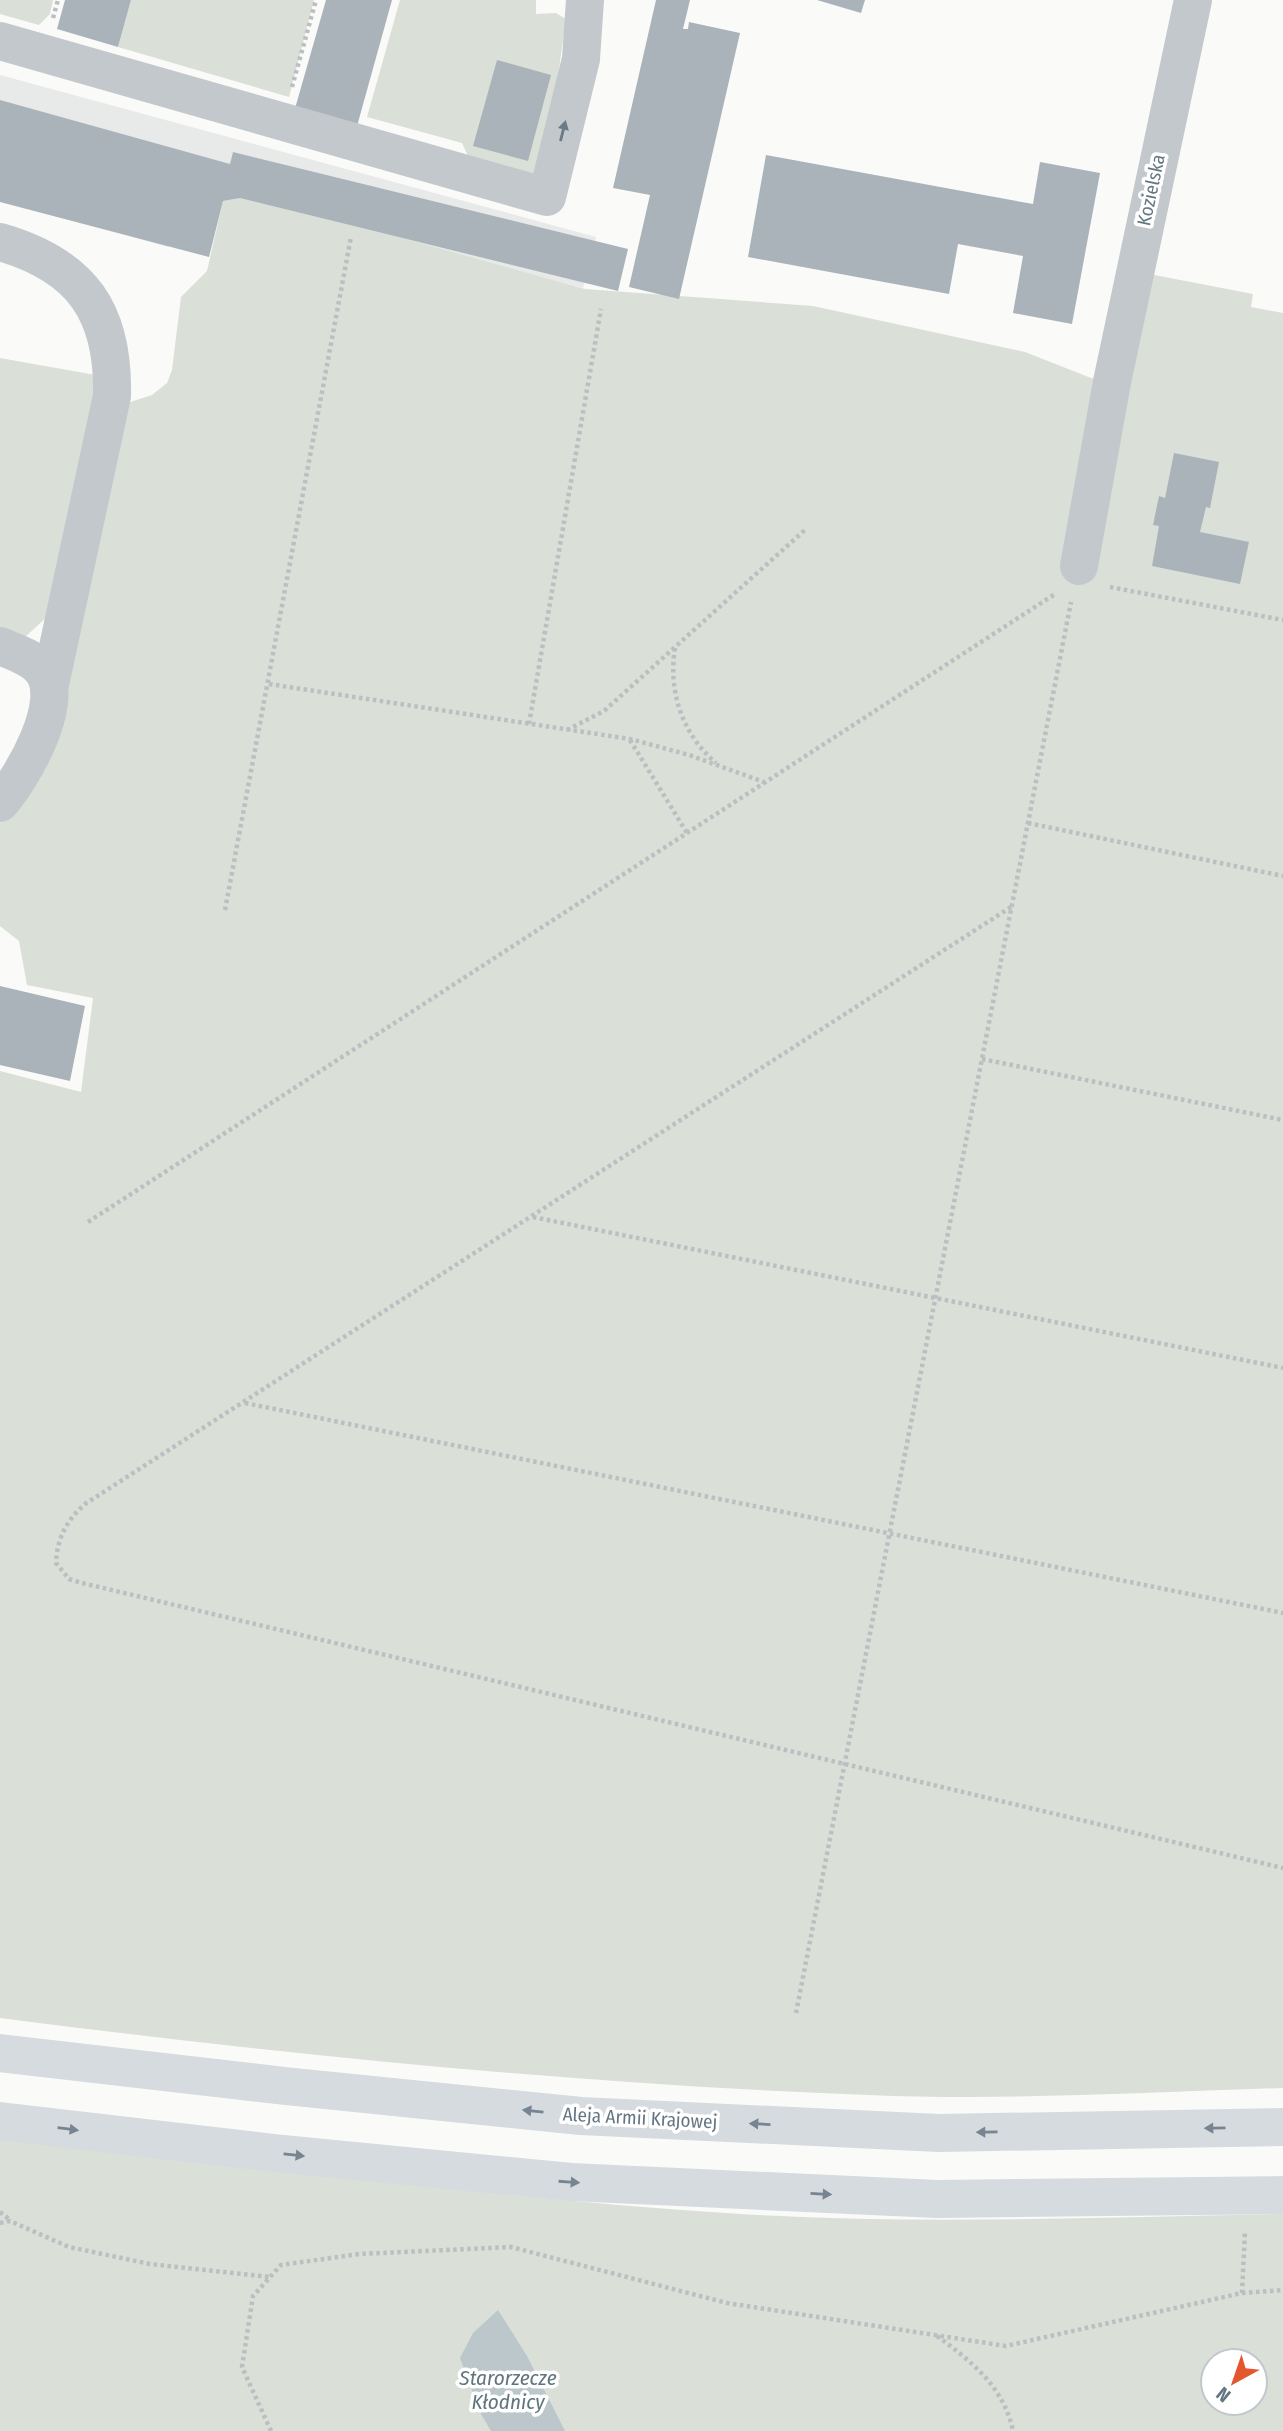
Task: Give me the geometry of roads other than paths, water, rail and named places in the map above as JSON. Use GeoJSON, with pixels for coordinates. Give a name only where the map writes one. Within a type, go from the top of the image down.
{"type":"FeatureCollection","features":[{"type":"Feature","properties":{"kind":"main road","name":"Aleja Armii Krajowej"},"geometry":{"type":"LineString","coordinates":[[0,2053],[581,2116],[939,2133],[1283,2127]]}},
{"type":"Feature","properties":{"kind":"main road"},"geometry":{"type":"LineString","coordinates":[[0,2121],[274,2153],[571,2182],[937,2199],[1283,2194]]}},
{"type":"Feature","properties":{"kind":"street"},"geometry":{"type":"LineString","coordinates":[[0,41],[547,197],[581,60],[585,0]]}},
{"type":"Feature","properties":{"kind":"street","name":"Kozielska"},"geometry":{"type":"LineString","coordinates":[[1077,573],[1112,382],[1193,0]]}},
{"type":"Feature","properties":{"kind":"street"},"geometry":{"type":"LineString","coordinates":[[0,242],[33,254],[71,279],[101,317],[109,338],[113,365],[112,396],[49,689],[45,719],[34,752],[15,786],[0,803]]}},
{"type":"Feature","properties":{"kind":"street"},"geometry":{"type":"LineString","coordinates":[[0,646],[23,655],[43,671],[49,689]]}},
{"type":"Feature","properties":{"kind":"water","name":"Starorzecze Kłodnicy"},"geometry":{"type":"Polygon","coordinates":[[[498,2310],[527,2356],[565,2431],[491,2431],[481,2414],[460,2358],[473,2333],[498,2310]]]}}]}
